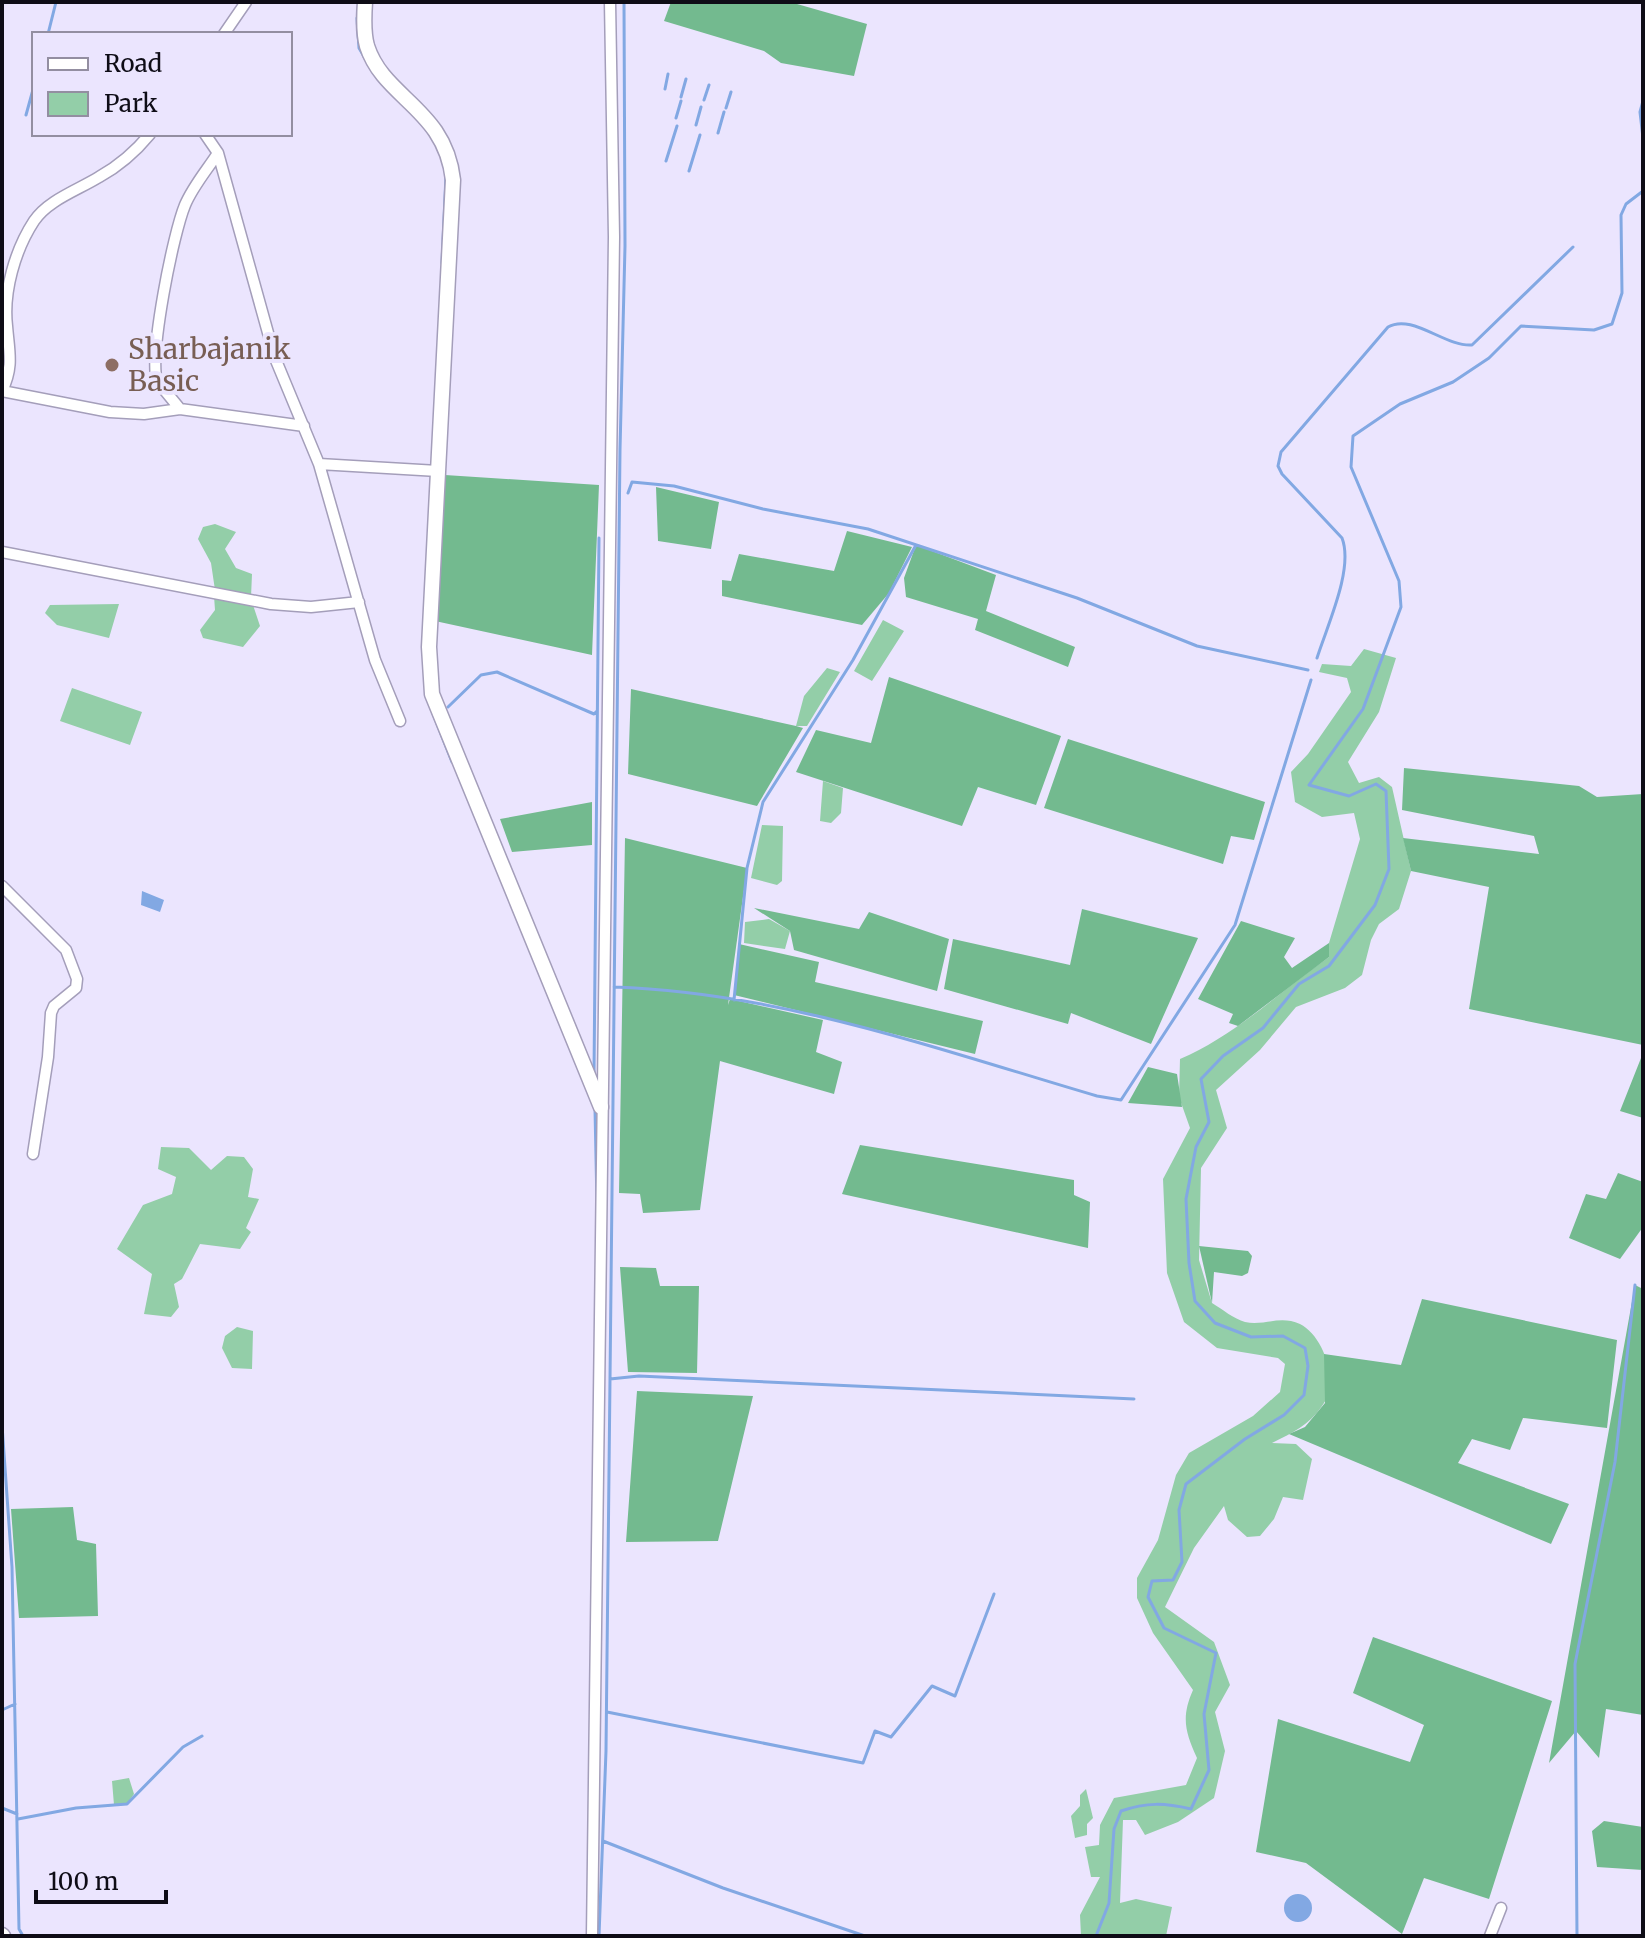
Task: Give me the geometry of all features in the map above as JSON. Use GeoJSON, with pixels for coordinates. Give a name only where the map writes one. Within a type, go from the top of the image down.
{"type":"FeatureCollection","features":[{"type":"Feature","properties":{"kind":"street"},"geometry":{"type":"LineString","coordinates":[[225,32],[246,2]]}},
{"type":"Feature","properties":{"kind":"street"},"geometry":{"type":"LineString","coordinates":[[365,2],[367,47],[383,72],[444,140],[450,160],[452,240],[429,647],[432,694],[601,1107]]}},
{"type":"Feature","properties":{"kind":"street"},"geometry":{"type":"LineString","coordinates":[[592,1936],[614,237],[610,2]]}},
{"type":"Feature","properties":{"kind":"street"},"geometry":{"type":"LineString","coordinates":[[148,136],[128,157],[45,207],[34,221],[16,255],[12,275],[6,309],[11,372],[2,391],[125,413],[180,409],[304,426]]}},
{"type":"Feature","properties":{"kind":"street"},"geometry":{"type":"LineString","coordinates":[[206,136],[218,153],[275,358],[319,464],[375,660],[400,721]]}},
{"type":"Feature","properties":{"kind":"street"},"geometry":{"type":"LineString","coordinates":[[180,409],[157,381],[157,351],[177,227],[196,184],[218,153]]}},
{"type":"Feature","properties":{"kind":"street"},"geometry":{"type":"LineString","coordinates":[[319,464],[438,471]]}},
{"type":"Feature","properties":{"kind":"street"},"geometry":{"type":"LineString","coordinates":[[2,552],[271,604],[311,607],[359,602]]}},
{"type":"Feature","properties":{"kind":"street"},"geometry":{"type":"LineString","coordinates":[[2,886],[66,950],[77,979],[76,988],[54,1006],[51,1013],[48,1057],[33,1154]]}},
{"type":"Feature","properties":{"kind":"street"},"geometry":{"type":"LineString","coordinates":[[1490,1936],[1501,1908]]}},
{"type":"Feature","properties":{"kind":"green space"},"geometry":{"type":"Polygon","coordinates":[[[671,2],[790,2],[867,24],[854,76],[781,63],[764,51],[664,21],[671,2]]]}},
{"type":"Feature","properties":{"kind":"green space"},"geometry":{"type":"Polygon","coordinates":[[[445,475],[599,485],[592,655],[435,621],[445,475]]]}},
{"type":"Feature","properties":{"kind":"green space"},"geometry":{"type":"Polygon","coordinates":[[[656,487],[719,502],[711,549],[658,541],[656,487]]]}},
{"type":"Feature","properties":{"kind":"green space"},"geometry":{"type":"Polygon","coordinates":[[[215,524],[236,532],[225,549],[236,568],[252,574],[251,597],[215,590],[211,563],[198,539],[203,527],[215,524]]]}},
{"type":"Feature","properties":{"kind":"green space"},"geometry":{"type":"Polygon","coordinates":[[[847,531],[912,547],[889,593],[862,625],[722,596],[722,580],[731,581],[739,554],[834,571],[847,531]]]}},
{"type":"Feature","properties":{"kind":"green space"},"geometry":{"type":"Polygon","coordinates":[[[916,545],[996,575],[986,611],[1075,647],[1068,667],[975,630],[978,619],[906,597],[904,578],[916,545]]]}},
{"type":"Feature","properties":{"kind":"green space"},"geometry":{"type":"Polygon","coordinates":[[[214,596],[253,605],[260,626],[243,647],[203,638],[200,630],[215,610],[214,596]]]}},
{"type":"Feature","properties":{"kind":"green space"},"geometry":{"type":"Polygon","coordinates":[[[119,604],[109,638],[57,625],[45,613],[50,605],[119,604]]]}},
{"type":"Feature","properties":{"kind":"green space"},"geometry":{"type":"Polygon","coordinates":[[[883,620],[904,631],[872,681],[854,671],[883,620]]]}},
{"type":"Feature","properties":{"kind":"green space"},"geometry":{"type":"Polygon","coordinates":[[[1364,649],[1396,658],[1379,712],[1348,762],[1359,783],[1379,777],[1392,787],[1411,871],[1399,909],[1379,924],[1371,940],[1362,975],[1345,988],[1296,1007],[1260,1050],[1216,1090],[1227,1128],[1201,1168],[1199,1260],[1212,1303],[1245,1322],[1286,1320],[1309,1330],[1327,1361],[1330,1385],[1317,1413],[1293,1432],[1272,1443],[1296,1444],[1312,1459],[1303,1500],[1283,1497],[1274,1519],[1260,1536],[1247,1537],[1228,1520],[1224,1506],[1194,1548],[1165,1607],[1214,1642],[1230,1685],[1215,1712],[1225,1751],[1214,1798],[1178,1822],[1145,1835],[1136,1820],[1123,1820],[1120,1903],[1136,1899],[1172,1907],[1166,1936],[1081,1936],[1080,1915],[1100,1877],[1091,1877],[1085,1847],[1099,1845],[1100,1825],[1114,1798],[1186,1785],[1197,1758],[1186,1724],[1193,1690],[1153,1633],[1137,1598],[1137,1578],[1158,1540],[1176,1475],[1189,1453],[1253,1416],[1280,1392],[1285,1364],[1278,1358],[1217,1348],[1184,1322],[1167,1273],[1163,1179],[1190,1128],[1179,1097],[1180,1059],[1239,1025],[1329,957],[1329,943],[1360,839],[1354,813],[1322,817],[1295,802],[1291,772],[1308,754],[1351,692],[1347,678],[1319,672],[1322,664],[1351,666],[1364,649]]]}},
{"type":"Feature","properties":{"kind":"green space"},"geometry":{"type":"Polygon","coordinates":[[[827,668],[840,672],[807,726],[796,726],[804,696],[827,668]]]}},
{"type":"Feature","properties":{"kind":"green space"},"geometry":{"type":"Polygon","coordinates":[[[889,677],[1061,736],[1036,805],[978,787],[962,826],[796,772],[816,730],[871,743],[889,677]]]}},
{"type":"Feature","properties":{"kind":"green space"},"geometry":{"type":"Polygon","coordinates":[[[72,688],[142,712],[130,745],[60,721],[72,688]]]}},
{"type":"Feature","properties":{"kind":"green space"},"geometry":{"type":"Polygon","coordinates":[[[631,689],[803,728],[757,806],[628,774],[631,689]]]}},
{"type":"Feature","properties":{"kind":"green space"},"geometry":{"type":"Polygon","coordinates":[[[1068,739],[1265,802],[1254,840],[1231,836],[1223,864],[1044,808],[1068,739]]]}},
{"type":"Feature","properties":{"kind":"green space"},"geometry":{"type":"Polygon","coordinates":[[[1404,768],[1579,786],[1597,797],[1643,794],[1643,1045],[1469,1009],[1489,887],[1411,871],[1403,838],[1539,854],[1534,836],[1402,810],[1404,768]]]}},
{"type":"Feature","properties":{"kind":"green space"},"geometry":{"type":"Polygon","coordinates":[[[823,781],[843,788],[841,813],[831,823],[820,821],[823,781]]]}},
{"type":"Feature","properties":{"kind":"green space"},"geometry":{"type":"Polygon","coordinates":[[[592,802],[592,845],[512,852],[500,819],[592,802]]]}},
{"type":"Feature","properties":{"kind":"green space"},"geometry":{"type":"Polygon","coordinates":[[[762,825],[783,826],[782,881],[777,885],[751,878],[762,825]]]}},
{"type":"Feature","properties":{"kind":"green space"},"geometry":{"type":"Polygon","coordinates":[[[625,838],[747,868],[728,1005],[730,999],[823,1020],[816,1052],[842,1062],[834,1094],[720,1061],[700,1210],[643,1213],[640,1194],[619,1193],[625,838]]]}},
{"type":"Feature","properties":{"kind":"green space"},"geometry":{"type":"Polygon","coordinates":[[[754,908],[859,929],[869,912],[949,939],[937,991],[794,950],[790,931],[754,908]]]}},
{"type":"Feature","properties":{"kind":"green space"},"geometry":{"type":"Polygon","coordinates":[[[1082,909],[1198,938],[1151,1044],[1071,1013],[1068,1024],[944,989],[953,939],[1070,965],[1082,909]]]}},
{"type":"Feature","properties":{"kind":"green space"},"geometry":{"type":"Polygon","coordinates":[[[769,919],[790,931],[785,949],[744,943],[745,922],[769,919]]]}},
{"type":"Feature","properties":{"kind":"green space"},"geometry":{"type":"Polygon","coordinates":[[[1241,921],[1295,938],[1284,957],[1292,968],[1329,943],[1329,957],[1238,1026],[1229,1023],[1233,1014],[1198,999],[1241,921]]]}},
{"type":"Feature","properties":{"kind":"green space"},"geometry":{"type":"Polygon","coordinates":[[[739,944],[819,962],[815,982],[983,1021],[975,1054],[734,995],[739,944]]]}},
{"type":"Feature","properties":{"kind":"green space"},"geometry":{"type":"Polygon","coordinates":[[[1643,1053],[1643,1118],[1620,1111],[1643,1053]]]}},
{"type":"Feature","properties":{"kind":"green space"},"geometry":{"type":"Polygon","coordinates":[[[1148,1067],[1177,1074],[1182,1107],[1128,1103],[1148,1067]]]}},
{"type":"Feature","properties":{"kind":"green space"},"geometry":{"type":"Polygon","coordinates":[[[860,1145],[1074,1180],[1074,1195],[1090,1202],[1088,1248],[842,1194],[860,1145]]]}},
{"type":"Feature","properties":{"kind":"green space"},"geometry":{"type":"Polygon","coordinates":[[[161,1147],[189,1148],[211,1170],[227,1156],[244,1157],[253,1169],[248,1197],[259,1199],[246,1228],[251,1232],[240,1249],[200,1244],[182,1279],[174,1284],[179,1307],[171,1317],[144,1314],[152,1274],[117,1249],[143,1205],[172,1194],[176,1177],[158,1169],[161,1147]]]}},
{"type":"Feature","properties":{"kind":"green space"},"geometry":{"type":"Polygon","coordinates":[[[1618,1173],[1643,1182],[1643,1227],[1620,1259],[1569,1238],[1586,1194],[1606,1199],[1618,1173]]]}},
{"type":"Feature","properties":{"kind":"green space"},"geometry":{"type":"Polygon","coordinates":[[[1199,1246],[1248,1251],[1252,1256],[1248,1273],[1242,1276],[1214,1272],[1212,1303],[1199,1246]]]}},
{"type":"Feature","properties":{"kind":"green space"},"geometry":{"type":"Polygon","coordinates":[[[620,1267],[656,1268],[660,1286],[699,1286],[697,1373],[628,1372],[620,1267]]]}},
{"type":"Feature","properties":{"kind":"green space"},"geometry":{"type":"Polygon","coordinates":[[[1635,1285],[1643,1289],[1643,1715],[1606,1709],[1599,1758],[1576,1731],[1549,1763],[1635,1285]]]}},
{"type":"Feature","properties":{"kind":"green space"},"geometry":{"type":"Polygon","coordinates":[[[1422,1299],[1617,1340],[1607,1428],[1523,1418],[1510,1450],[1472,1439],[1458,1463],[1569,1504],[1551,1544],[1289,1434],[1305,1427],[1325,1403],[1324,1354],[1401,1365],[1422,1299]]]}},
{"type":"Feature","properties":{"kind":"green space"},"geometry":{"type":"Polygon","coordinates":[[[237,1327],[253,1331],[252,1369],[232,1368],[222,1348],[225,1336],[237,1327]]]}},
{"type":"Feature","properties":{"kind":"green space"},"geometry":{"type":"Polygon","coordinates":[[[637,1391],[753,1396],[718,1541],[626,1542],[637,1391]]]}},
{"type":"Feature","properties":{"kind":"green space"},"geometry":{"type":"Polygon","coordinates":[[[73,1507],[77,1540],[96,1544],[98,1616],[19,1618],[11,1509],[73,1507]]]}},
{"type":"Feature","properties":{"kind":"green space"},"geometry":{"type":"Polygon","coordinates":[[[1373,1637],[1552,1701],[1489,1899],[1424,1878],[1402,1934],[1306,1863],[1256,1852],[1278,1719],[1410,1762],[1424,1725],[1353,1693],[1373,1637]]]}},
{"type":"Feature","properties":{"kind":"green space"},"geometry":{"type":"Polygon","coordinates":[[[129,1778],[134,1794],[127,1804],[114,1805],[112,1781],[129,1778]]]}},
{"type":"Feature","properties":{"kind":"green space"},"geometry":{"type":"Polygon","coordinates":[[[1086,1789],[1093,1818],[1087,1824],[1087,1835],[1075,1838],[1071,1816],[1080,1806],[1080,1795],[1086,1789]]]}},
{"type":"Feature","properties":{"kind":"green space"},"geometry":{"type":"Polygon","coordinates":[[[1604,1821],[1643,1827],[1643,1870],[1597,1867],[1592,1831],[1604,1821]]]}},
{"type":"Feature","properties":{"kind":"water"},"geometry":{"type":"Polygon","coordinates":[[[142,891],[164,900],[160,912],[141,905],[142,891]]]}},
{"type":"Feature","properties":{"kind":"water"},"geometry":{"type":"Polygon","coordinates":[[[1298,1894],[1308,1898],[1312,1908],[1308,1918],[1298,1922],[1288,1918],[1284,1908],[1288,1898],[1298,1894]]]}},
{"type":"Feature","properties":{"kind":"waterway"},"geometry":{"type":"LineString","coordinates":[[48,32],[56,2]]}},
{"type":"Feature","properties":{"kind":"waterway"},"geometry":{"type":"LineString","coordinates":[[599,1936],[606,1751],[620,450],[625,246],[624,2]]}},
{"type":"Feature","properties":{"kind":"waterway"},"geometry":{"type":"LineString","coordinates":[[357,18],[359,48],[366,60]]}},
{"type":"Feature","properties":{"kind":"waterway"},"geometry":{"type":"LineString","coordinates":[[665,89],[668,74]]}},
{"type":"Feature","properties":{"kind":"waterway"},"geometry":{"type":"LineString","coordinates":[[681,97],[686,79]]}},
{"type":"Feature","properties":{"kind":"waterway"},"geometry":{"type":"LineString","coordinates":[[704,100],[709,85]]}},
{"type":"Feature","properties":{"kind":"waterway"},"geometry":{"type":"LineString","coordinates":[[726,108],[731,92]]}},
{"type":"Feature","properties":{"kind":"waterway"},"geometry":{"type":"LineString","coordinates":[[26,115],[32,93]]}},
{"type":"Feature","properties":{"kind":"waterway"},"geometry":{"type":"LineString","coordinates":[[676,118],[681,101]]}},
{"type":"Feature","properties":{"kind":"waterway"},"geometry":{"type":"LineString","coordinates":[[1643,101],[1640,112],[1643,138]]}},
{"type":"Feature","properties":{"kind":"waterway"},"geometry":{"type":"LineString","coordinates":[[696,125],[701,107]]}},
{"type":"Feature","properties":{"kind":"waterway"},"geometry":{"type":"LineString","coordinates":[[718,133],[724,112]]}},
{"type":"Feature","properties":{"kind":"waterway"},"geometry":{"type":"LineString","coordinates":[[666,161],[677,126]]}},
{"type":"Feature","properties":{"kind":"waterway"},"geometry":{"type":"LineString","coordinates":[[689,171],[700,135]]}},
{"type":"Feature","properties":{"kind":"waterway"},"geometry":{"type":"LineString","coordinates":[[442,263],[446,175]]}},
{"type":"Feature","properties":{"kind":"waterway"},"geometry":{"type":"LineString","coordinates":[[1096,1936],[1109,1903],[1114,1829],[1121,1811],[1156,1804],[1191,1809],[1209,1770],[1204,1714],[1216,1653],[1164,1628],[1148,1597],[1152,1581],[1173,1580],[1182,1562],[1179,1510],[1186,1484],[1245,1439],[1284,1415],[1304,1395],[1308,1366],[1305,1348],[1283,1336],[1251,1337],[1215,1323],[1195,1301],[1189,1263],[1186,1199],[1196,1147],[1209,1122],[1201,1079],[1223,1056],[1263,1028],[1299,984],[1329,966],[1375,905],[1389,869],[1386,791],[1376,784],[1349,796],[1309,785],[1363,709],[1401,607],[1399,581],[1351,467],[1353,436],[1400,404],[1453,382],[1489,358],[1521,326],[1594,330],[1612,324],[1622,293],[1621,215],[1626,204],[1643,191]]}},
{"type":"Feature","properties":{"kind":"waterway"},"geometry":{"type":"LineString","coordinates":[[1317,658],[1338,598],[1345,551],[1342,538],[1282,474],[1278,466],[1281,452],[1388,327],[1407,324],[1451,341],[1472,345],[1573,247]]}},
{"type":"Feature","properties":{"kind":"waterway"},"geometry":{"type":"LineString","coordinates":[[628,493],[632,482],[674,486],[763,509],[868,529],[1077,598],[1197,646],[1308,670]]}},
{"type":"Feature","properties":{"kind":"waterway"},"geometry":{"type":"LineString","coordinates":[[594,1073],[599,538]]}},
{"type":"Feature","properties":{"kind":"waterway"},"geometry":{"type":"LineString","coordinates":[[734,1000],[747,868],[763,802],[853,660],[916,545]]}},
{"type":"Feature","properties":{"kind":"waterway"},"geometry":{"type":"LineString","coordinates":[[448,707],[481,675],[497,672],[594,714],[597,711]]}},
{"type":"Feature","properties":{"kind":"waterway"},"geometry":{"type":"LineString","coordinates":[[614,987],[676,991],[798,1012],[919,1043],[1097,1096],[1121,1100],[1235,925],[1311,680]]}},
{"type":"Feature","properties":{"kind":"waterway"},"geometry":{"type":"LineString","coordinates":[[430,706],[452,762]]}},
{"type":"Feature","properties":{"kind":"waterway"},"geometry":{"type":"LineString","coordinates":[[595,1109],[597,1205]]}},
{"type":"Feature","properties":{"kind":"waterway"},"geometry":{"type":"LineString","coordinates":[[1577,1936],[1575,1664],[1615,1462],[1635,1285]]}},
{"type":"Feature","properties":{"kind":"waterway"},"geometry":{"type":"LineString","coordinates":[[610,1379],[639,1376],[1134,1399]]}},
{"type":"Feature","properties":{"kind":"waterway"},"geometry":{"type":"LineString","coordinates":[[2,1425],[12,1567],[19,1929],[23,1936]]}},
{"type":"Feature","properties":{"kind":"waterway"},"geometry":{"type":"LineString","coordinates":[[607,1712],[863,1763],[875,1731],[891,1737],[932,1686],[955,1696],[994,1594]]}},
{"type":"Feature","properties":{"kind":"waterway"},"geometry":{"type":"LineString","coordinates":[[2,1710],[15,1704]]}},
{"type":"Feature","properties":{"kind":"waterway"},"geometry":{"type":"LineString","coordinates":[[18,1819],[76,1808],[127,1804],[183,1747],[202,1736]]}},
{"type":"Feature","properties":{"kind":"waterway"},"geometry":{"type":"LineString","coordinates":[[2,1808],[17,1814]]}},
{"type":"Feature","properties":{"kind":"waterway"},"geometry":{"type":"LineString","coordinates":[[603,1841],[723,1888],[865,1936]]}},
{"type":"Feature","properties":{"kind":"place","name":"Sharbajanik Basic"},"geometry":{"type":"Point","coordinates":[112,365]}}]}
